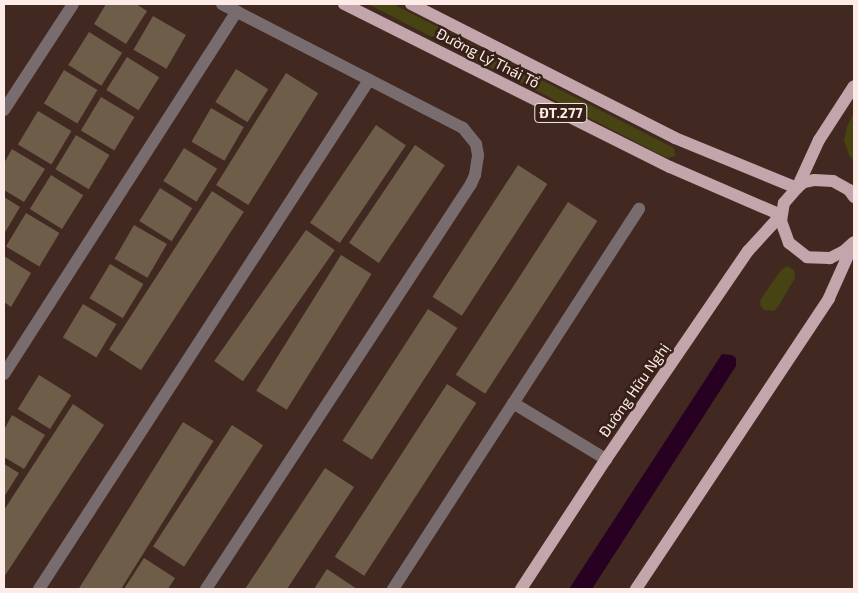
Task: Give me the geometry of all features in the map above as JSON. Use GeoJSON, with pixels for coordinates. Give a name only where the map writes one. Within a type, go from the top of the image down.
{"type":"FeatureCollection","features":[{"type":"Feature","properties":{"kind":"main road","name":"Đường Lý Thái Tổ"},"geometry":{"type":"LineString","coordinates":[[344,4],[670,168],[781,215]]}},
{"type":"Feature","properties":{"kind":"main road","name":"Đường Lý Thái Tổ"},"geometry":{"type":"LineString","coordinates":[[411,4],[675,138],[796,188]]}},
{"type":"Feature","properties":{"kind":"main road"},"geometry":{"type":"LineString","coordinates":[[796,188],[819,140],[854,86]]}},
{"type":"Feature","properties":{"kind":"main road"},"geometry":{"type":"LineString","coordinates":[[796,188],[814,180],[833,181],[849,190],[854,197]]}},
{"type":"Feature","properties":{"kind":"main road","name":"Đường Hữu Nghị"},"geometry":{"type":"LineString","coordinates":[[521,589],[606,459],[748,251],[781,215],[784,203],[796,188]]}},
{"type":"Feature","properties":{"kind":"main road"},"geometry":{"type":"LineString","coordinates":[[781,215],[782,229],[789,243],[807,257],[830,258],[844,251],[854,241]]}},
{"type":"Feature","properties":{"kind":"main road"},"geometry":{"type":"LineString","coordinates":[[636,589],[829,298],[854,241]]}},
{"type":"Feature","properties":{"kind":"street"},"geometry":{"type":"LineString","coordinates":[[4,110],[73,4]]}},
{"type":"Feature","properties":{"kind":"street"},"geometry":{"type":"LineString","coordinates":[[206,589],[475,175],[478,154],[476,144],[462,128],[222,4]]}},
{"type":"Feature","properties":{"kind":"street"},"geometry":{"type":"LineString","coordinates":[[4,374],[237,11]]}},
{"type":"Feature","properties":{"kind":"street"},"geometry":{"type":"LineString","coordinates":[[39,589],[369,80]]}},
{"type":"Feature","properties":{"kind":"street"},"geometry":{"type":"LineString","coordinates":[[393,589],[638,209]]}},
{"type":"Feature","properties":{"kind":"street"},"geometry":{"type":"LineString","coordinates":[[513,403],[606,459]]}},
{"type":"Feature","properties":{"kind":"shaded area"},"geometry":{"type":"Polygon","coordinates":[[[368,4],[393,4],[674,148],[675,156],[665,157],[368,4]]]}},
{"type":"Feature","properties":{"kind":"shaded area"},"geometry":{"type":"Polygon","coordinates":[[[854,112],[854,161],[849,155],[844,141],[847,127],[854,112]]]}},
{"type":"Feature","properties":{"kind":"shaded area"},"geometry":{"type":"Polygon","coordinates":[[[787,266],[794,270],[795,278],[778,307],[774,311],[764,310],[760,305],[761,299],[781,270],[787,266]]]}},
{"type":"Feature","properties":{"kind":"shaded area"},"geometry":{"type":"Polygon","coordinates":[[[722,354],[732,355],[736,358],[736,366],[592,589],[569,589],[722,354]]]}},
{"type":"Feature","properties":{"kind":"building"},"geometry":{"type":"Polygon","coordinates":[[[106,4],[136,4],[147,11],[126,44],[94,24],[106,4]]]}},
{"type":"Feature","properties":{"kind":"building"},"geometry":{"type":"Polygon","coordinates":[[[153,16],[186,35],[166,69],[134,50],[153,16]]]}},
{"type":"Feature","properties":{"kind":"building"},"geometry":{"type":"Polygon","coordinates":[[[89,32],[122,53],[101,86],[68,65],[89,32]]]}},
{"type":"Feature","properties":{"kind":"building"},"geometry":{"type":"Polygon","coordinates":[[[127,57],[159,77],[139,110],[106,90],[127,57]]]}},
{"type":"Feature","properties":{"kind":"building"},"geometry":{"type":"Polygon","coordinates":[[[236,69],[268,89],[248,122],[215,102],[236,69]]]}},
{"type":"Feature","properties":{"kind":"building"},"geometry":{"type":"Polygon","coordinates":[[[64,70],[97,90],[77,124],[44,103],[64,70]]]}},
{"type":"Feature","properties":{"kind":"building"},"geometry":{"type":"Polygon","coordinates":[[[286,73],[318,93],[248,205],[216,185],[286,73]]]}},
{"type":"Feature","properties":{"kind":"building"},"geometry":{"type":"Polygon","coordinates":[[[101,97],[134,117],[114,151],[81,130],[101,97]]]}},
{"type":"Feature","properties":{"kind":"building"},"geometry":{"type":"Polygon","coordinates":[[[211,108],[244,127],[224,161],[192,142],[211,108]]]}},
{"type":"Feature","properties":{"kind":"building"},"geometry":{"type":"Polygon","coordinates":[[[38,111],[71,131],[51,165],[18,144],[38,111]]]}},
{"type":"Feature","properties":{"kind":"building"},"geometry":{"type":"Polygon","coordinates":[[[376,125],[406,145],[340,243],[310,223],[376,125]]]}},
{"type":"Feature","properties":{"kind":"building"},"geometry":{"type":"Polygon","coordinates":[[[76,135],[109,155],[89,189],[55,169],[76,135]]]}},
{"type":"Feature","properties":{"kind":"building"},"geometry":{"type":"Polygon","coordinates":[[[415,145],[445,165],[379,263],[349,243],[415,145]]]}},
{"type":"Feature","properties":{"kind":"building"},"geometry":{"type":"Polygon","coordinates":[[[184,148],[217,169],[196,202],[163,181],[184,148]]]}},
{"type":"Feature","properties":{"kind":"building"},"geometry":{"type":"Polygon","coordinates":[[[12,149],[45,169],[24,202],[4,190],[4,163],[12,149]]]}},
{"type":"Feature","properties":{"kind":"building"},"geometry":{"type":"Polygon","coordinates":[[[518,165],[547,184],[462,316],[432,297],[518,165]]]}},
{"type":"Feature","properties":{"kind":"building"},"geometry":{"type":"Polygon","coordinates":[[[51,175],[83,195],[62,229],[30,209],[51,175]]]}},
{"type":"Feature","properties":{"kind":"building"},"geometry":{"type":"Polygon","coordinates":[[[160,188],[192,208],[172,241],[139,221],[160,188]]]}},
{"type":"Feature","properties":{"kind":"building"},"geometry":{"type":"Polygon","coordinates":[[[212,191],[244,212],[141,370],[109,350],[212,191]]]}},
{"type":"Feature","properties":{"kind":"building"},"geometry":{"type":"Polygon","coordinates":[[[4,197],[20,207],[4,234],[4,197]]]}},
{"type":"Feature","properties":{"kind":"building"},"geometry":{"type":"Polygon","coordinates":[[[568,202],[597,221],[485,394],[456,375],[568,202]]]}},
{"type":"Feature","properties":{"kind":"building"},"geometry":{"type":"Polygon","coordinates":[[[26,213],[59,233],[39,267],[6,246],[26,213]]]}},
{"type":"Feature","properties":{"kind":"building"},"geometry":{"type":"Polygon","coordinates":[[[134,225],[167,244],[147,278],[115,259],[134,225]]]}},
{"type":"Feature","properties":{"kind":"building"},"geometry":{"type":"Polygon","coordinates":[[[306,230],[335,250],[243,381],[214,361],[306,230]]]}},
{"type":"Feature","properties":{"kind":"building"},"geometry":{"type":"Polygon","coordinates":[[[341,255],[372,274],[287,410],[256,391],[341,255]]]}},
{"type":"Feature","properties":{"kind":"building"},"geometry":{"type":"Polygon","coordinates":[[[4,256],[31,273],[11,307],[4,302],[4,256]]]}},
{"type":"Feature","properties":{"kind":"building"},"geometry":{"type":"Polygon","coordinates":[[[110,264],[143,284],[123,318],[89,298],[110,264]]]}},
{"type":"Feature","properties":{"kind":"building"},"geometry":{"type":"Polygon","coordinates":[[[83,304],[116,324],[96,358],[63,337],[83,304]]]}},
{"type":"Feature","properties":{"kind":"building"},"geometry":{"type":"Polygon","coordinates":[[[428,309],[457,328],[372,460],[342,441],[428,309]]]}},
{"type":"Feature","properties":{"kind":"building"},"geometry":{"type":"Polygon","coordinates":[[[39,375],[71,395],[50,429],[18,409],[39,375]]]}},
{"type":"Feature","properties":{"kind":"building"},"geometry":{"type":"Polygon","coordinates":[[[447,384],[476,403],[364,576],[335,557],[447,384]]]}},
{"type":"Feature","properties":{"kind":"building"},"geometry":{"type":"Polygon","coordinates":[[[73,404],[104,425],[4,577],[4,510],[73,404]]]}},
{"type":"Feature","properties":{"kind":"building"},"geometry":{"type":"Polygon","coordinates":[[[12,415],[45,435],[24,469],[4,457],[4,430],[12,415]]]}},
{"type":"Feature","properties":{"kind":"building"},"geometry":{"type":"Polygon","coordinates":[[[183,422],[214,441],[121,589],[79,589],[183,422]]]}},
{"type":"Feature","properties":{"kind":"building"},"geometry":{"type":"Polygon","coordinates":[[[232,425],[263,445],[184,567],[153,547],[232,425]]]}},
{"type":"Feature","properties":{"kind":"building"},"geometry":{"type":"Polygon","coordinates":[[[4,464],[19,473],[4,497],[4,464]]]}},
{"type":"Feature","properties":{"kind":"building"},"geometry":{"type":"Polygon","coordinates":[[[325,468],[354,487],[287,589],[245,589],[325,468]]]}},
{"type":"Feature","properties":{"kind":"building"},"geometry":{"type":"Polygon","coordinates":[[[144,558],[175,578],[168,589],[124,589],[144,558]]]}},
{"type":"Feature","properties":{"kind":"building"},"geometry":{"type":"Polygon","coordinates":[[[327,569],[357,589],[314,589],[327,569]]]}}]}
